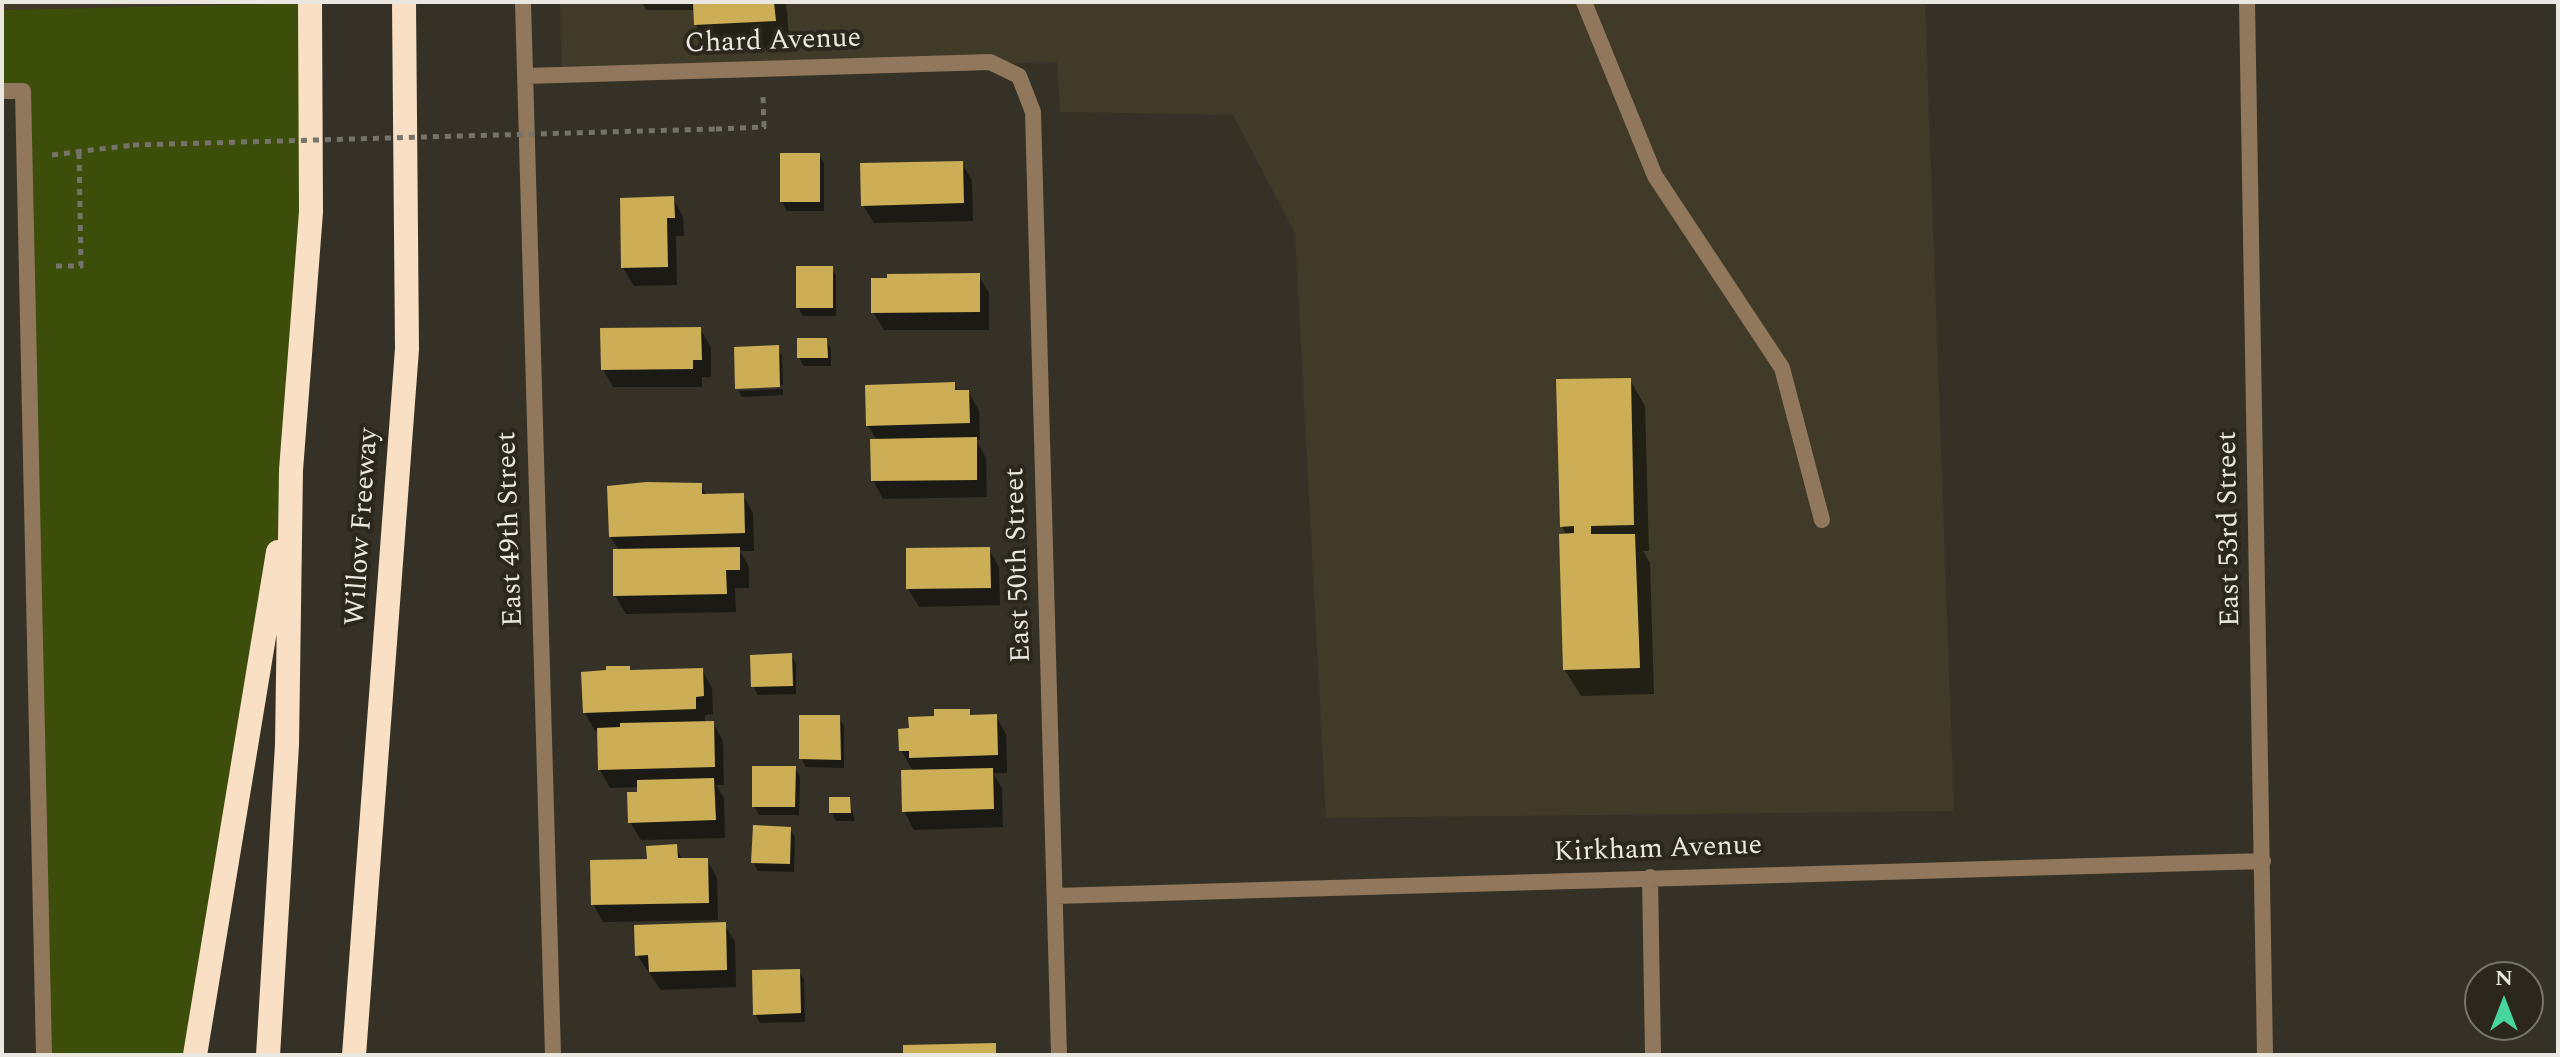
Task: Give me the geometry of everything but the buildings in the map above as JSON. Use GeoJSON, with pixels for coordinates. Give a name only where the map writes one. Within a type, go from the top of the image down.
{"type":"FeatureCollection","features":[{"type":"Feature","properties":{"kind":"highway"},"geometry":{"type":"LineString","coordinates":[[268,1055],[287,745],[291,470],[311,212],[310,2]]}},
{"type":"Feature","properties":{"kind":"highway","name":"Willow Freeway"},"geometry":{"type":"LineString","coordinates":[[354,1055],[407,349],[404,2]]}},
{"type":"Feature","properties":{"kind":"highway"},"geometry":{"type":"LineString","coordinates":[[195,1055],[291,470]]}},
{"type":"Feature","properties":{"kind":"highway"},"geometry":{"type":"LineString","coordinates":[[367,893],[371,1055]]}},
{"type":"Feature","properties":{"kind":"street","name":"East 49th Street"},"geometry":{"type":"LineString","coordinates":[[523,2],[553,1055]]}},
{"type":"Feature","properties":{"kind":"street"},"geometry":{"type":"LineString","coordinates":[[1584,2],[1655,176],[1782,368],[1822,520]]}},
{"type":"Feature","properties":{"kind":"street","name":"East 53rd Street"},"geometry":{"type":"LineString","coordinates":[[2247,2],[2265,1055]]}},
{"type":"Feature","properties":{"kind":"street","name":"Chard Avenue"},"geometry":{"type":"LineString","coordinates":[[526,76],[990,62],[1019,76]]}},
{"type":"Feature","properties":{"kind":"street","name":"East 50th Street"},"geometry":{"type":"LineString","coordinates":[[1019,76],[1033,112],[1059,1055]]}},
{"type":"Feature","properties":{"kind":"street"},"geometry":{"type":"LineString","coordinates":[[2,91],[23,91],[44,1055]]}},
{"type":"Feature","properties":{"kind":"street","name":"Kirkham Avenue"},"geometry":{"type":"LineString","coordinates":[[1055,896],[2263,861]]}},
{"type":"Feature","properties":{"kind":"street"},"geometry":{"type":"LineString","coordinates":[[1650,877],[1653,1055]]}},
{"type":"Feature","properties":{"kind":"path"},"geometry":{"type":"LineString","coordinates":[[52,155],[133,145],[764,127],[763,101]]}},
{"type":"Feature","properties":{"kind":"path"},"geometry":{"type":"LineString","coordinates":[[56,266],[81,266],[79,153]]}},
{"type":"Feature","properties":{"kind":"shaded area"},"geometry":{"type":"Polygon","coordinates":[[[2,2],[310,2],[310,3],[2,10],[2,2]]]}},
{"type":"Feature","properties":{"kind":"shaded area"},"geometry":{"type":"Polygon","coordinates":[[[560,2],[1925,2],[1954,811],[1326,818],[1295,233],[1233,115],[1060,112],[1057,62],[562,75],[560,2]]]}},
{"type":"Feature","properties":{"kind":"green space"},"geometry":{"type":"Polygon","coordinates":[[[310,3],[291,470],[195,1055],[44,1055],[23,92],[2,91],[2,10],[310,3]]]}}]}
